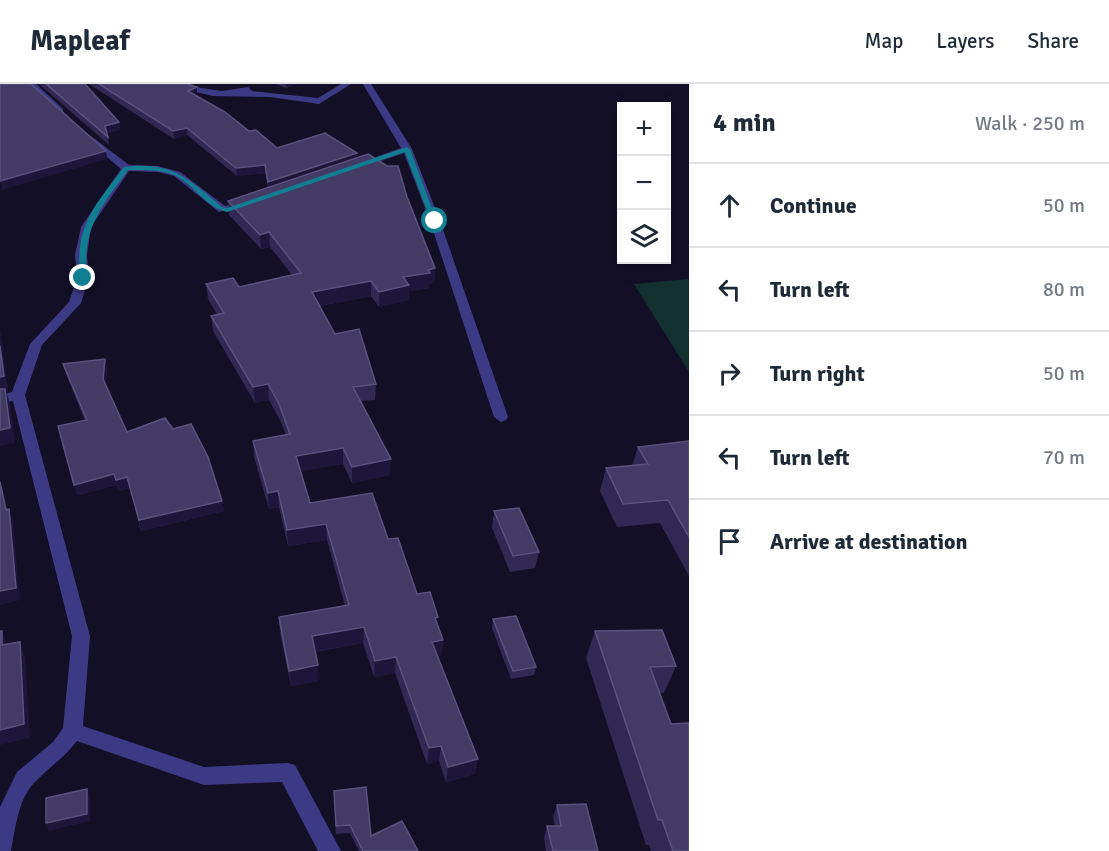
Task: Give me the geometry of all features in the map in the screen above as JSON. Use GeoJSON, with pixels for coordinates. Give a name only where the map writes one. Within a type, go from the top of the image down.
{"type":"FeatureCollection","features":[{"type":"Feature","properties":{"kind":"street"},"geometry":{"type":"LineString","coordinates":[[32,84],[76,126],[126,168],[158,169],[177,174],[224,210],[254,201]]}},
{"type":"Feature","properties":{"kind":"street"},"geometry":{"type":"LineString","coordinates":[[179,84],[204,91],[270,94],[319,101],[347,84]]}},
{"type":"Feature","properties":{"kind":"street"},"geometry":{"type":"LineString","coordinates":[[238,93],[262,84]]}},
{"type":"Feature","properties":{"kind":"street"},"geometry":{"type":"LineString","coordinates":[[367,84],[407,149],[435,221],[501,417]]}},
{"type":"Feature","properties":{"kind":"street"},"geometry":{"type":"LineString","coordinates":[[350,168],[407,149]]}},
{"type":"Feature","properties":{"kind":"street"},"geometry":{"type":"LineString","coordinates":[[0,851],[8,813],[24,779],[60,748],[73,731],[81,636],[18,395],[36,344],[75,303],[83,278],[81,255],[86,227],[97,207],[126,168]]}},
{"type":"Feature","properties":{"kind":"street"},"geometry":{"type":"LineString","coordinates":[[0,399],[18,395]]}},
{"type":"Feature","properties":{"kind":"street"},"geometry":{"type":"LineString","coordinates":[[73,731],[204,776],[288,772],[330,851]]}},
{"type":"Feature","properties":{"kind":"green space"},"geometry":{"type":"Polygon","coordinates":[[[689,279],[689,372],[634,284],[689,279]]]}},
{"type":"Feature","properties":{"kind":"building"},"geometry":{"type":"Polygon","coordinates":[[[0,84],[31,84],[106,151],[0,181],[0,84]]]}},
{"type":"Feature","properties":{"kind":"building"},"geometry":{"type":"Polygon","coordinates":[[[46,84],[85,84],[119,122],[105,126],[108,137],[46,84]]]}},
{"type":"Feature","properties":{"kind":"building"},"geometry":{"type":"Polygon","coordinates":[[[99,84],[188,84],[197,87],[188,91],[225,112],[249,131],[256,130],[277,148],[325,133],[357,153],[268,182],[265,165],[236,168],[187,128],[173,131],[99,84]]]}},
{"type":"Feature","properties":{"kind":"building"},"geometry":{"type":"Polygon","coordinates":[[[368,154],[387,166],[398,166],[407,197],[435,268],[428,270],[430,273],[403,277],[409,285],[379,292],[371,281],[312,292],[335,334],[359,329],[376,384],[353,387],[391,459],[352,467],[343,448],[296,456],[310,503],[372,493],[388,539],[398,538],[417,594],[430,592],[438,617],[435,618],[443,640],[432,642],[478,759],[448,767],[441,746],[429,748],[396,657],[375,661],[364,627],[312,636],[318,665],[289,671],[279,617],[349,605],[326,524],[287,530],[278,491],[268,493],[253,441],[290,434],[279,404],[268,384],[253,387],[211,316],[224,313],[206,284],[233,278],[239,287],[301,273],[269,232],[260,235],[228,201],[368,154]]]}},
{"type":"Feature","properties":{"kind":"building"},"geometry":{"type":"Polygon","coordinates":[[[0,346],[4,376],[0,377],[0,346]]]}},
{"type":"Feature","properties":{"kind":"building"},"geometry":{"type":"Polygon","coordinates":[[[105,359],[103,379],[127,432],[165,418],[173,429],[191,424],[208,457],[222,501],[139,520],[127,477],[116,480],[114,474],[74,485],[58,426],[87,420],[63,364],[105,359]]]}},
{"type":"Feature","properties":{"kind":"building"},"geometry":{"type":"Polygon","coordinates":[[[0,389],[5,389],[10,428],[0,430],[0,389]]]}},
{"type":"Feature","properties":{"kind":"building"},"geometry":{"type":"Polygon","coordinates":[[[689,441],[689,537],[668,500],[623,504],[606,468],[648,464],[638,447],[689,441]]]}},
{"type":"Feature","properties":{"kind":"building"},"geometry":{"type":"Polygon","coordinates":[[[0,482],[6,510],[9,509],[16,588],[0,591],[0,482]]]}},
{"type":"Feature","properties":{"kind":"building"},"geometry":{"type":"Polygon","coordinates":[[[519,508],[539,552],[513,556],[494,511],[519,508]]]}},
{"type":"Feature","properties":{"kind":"building"},"geometry":{"type":"Polygon","coordinates":[[[516,616],[536,667],[513,671],[493,619],[516,616]]]}},
{"type":"Feature","properties":{"kind":"building"},"geometry":{"type":"Polygon","coordinates":[[[662,630],[676,666],[650,667],[671,724],[689,723],[689,851],[673,851],[662,820],[658,820],[595,631],[662,630]]]}},
{"type":"Feature","properties":{"kind":"building"},"geometry":{"type":"Polygon","coordinates":[[[0,631],[2,631],[2,645],[20,642],[24,724],[0,730],[0,631]]]}},
{"type":"Feature","properties":{"kind":"building"},"geometry":{"type":"Polygon","coordinates":[[[366,787],[371,836],[402,821],[418,851],[363,851],[350,825],[336,826],[334,791],[366,787]]]}},
{"type":"Feature","properties":{"kind":"building"},"geometry":{"type":"Polygon","coordinates":[[[87,789],[87,814],[46,823],[46,798],[87,789]]]}},
{"type":"Feature","properties":{"kind":"building"},"geometry":{"type":"Polygon","coordinates":[[[586,804],[598,851],[553,851],[547,826],[561,826],[557,805],[586,804]]]}},
{"type":"Feature","properties":{"kind":"route"},"geometry":{"type":"LineString","coordinates":[[83,278],[81,255],[86,227],[97,207],[126,168],[158,169],[177,174],[219,208],[227,210],[407,149],[435,221]]}}]}
